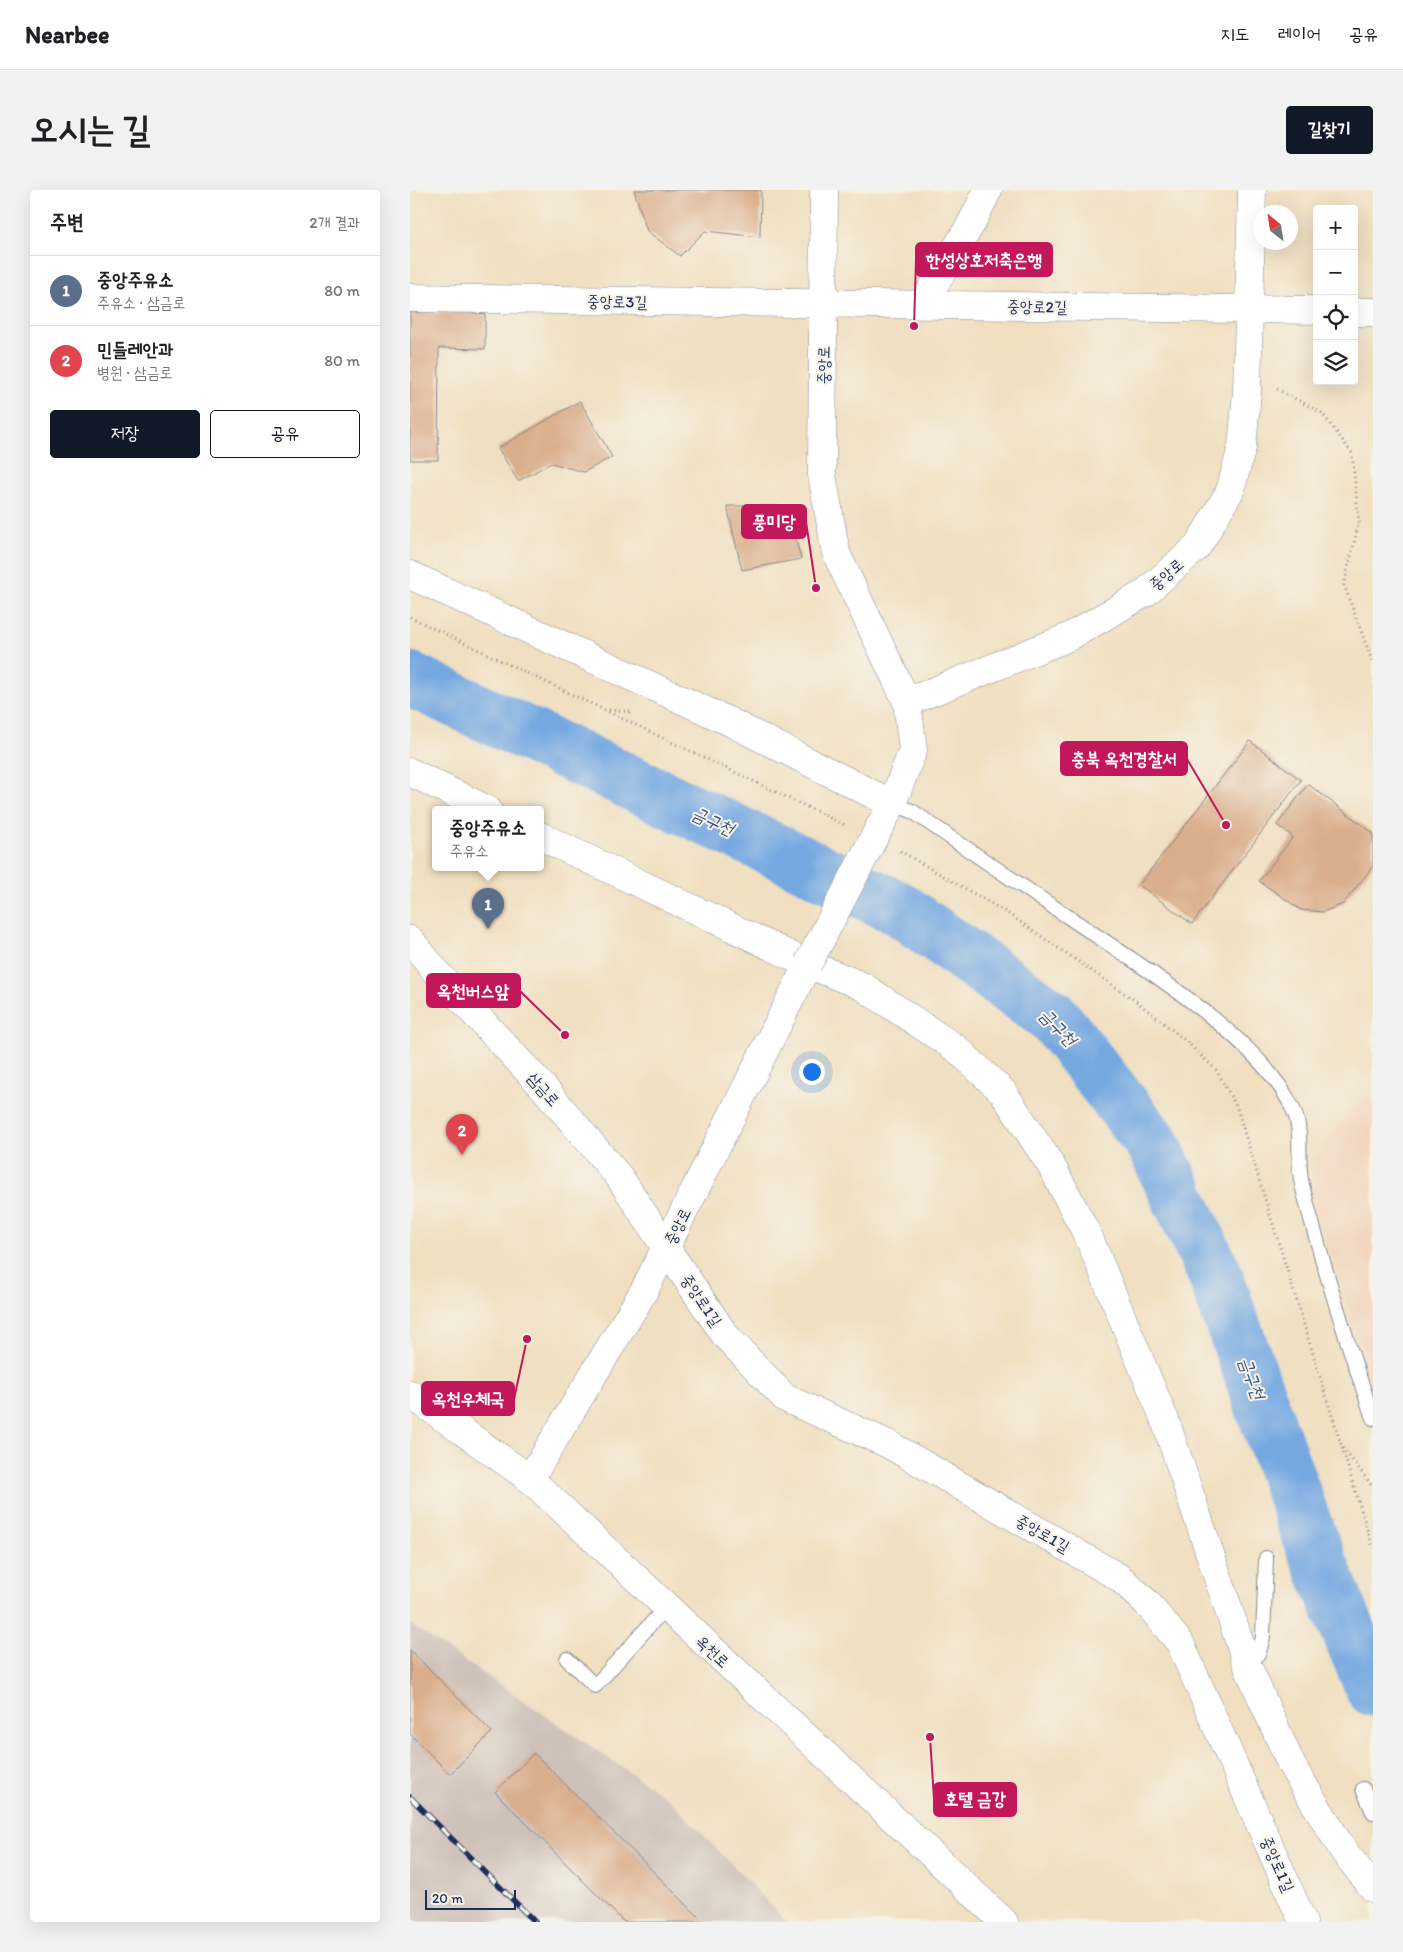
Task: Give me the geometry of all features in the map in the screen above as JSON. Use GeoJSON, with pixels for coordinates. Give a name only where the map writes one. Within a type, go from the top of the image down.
{"type":"FeatureCollection","features":[{"type":"Feature","properties":{"kind":"street","name":"중앙로"},"geometry":{"type":"LineString","coordinates":[[530,1479],[644,1291],[808,964],[892,804],[913,750],[907,702],[836,553],[822,475],[824,190]]}},
{"type":"Feature","properties":{"kind":"street"},"geometry":{"type":"LineString","coordinates":[[922,305],[971,224],[988,190]]}},
{"type":"Feature","properties":{"kind":"street"},"geometry":{"type":"LineString","coordinates":[[1250,308],[1252,190]]}},
{"type":"Feature","properties":{"kind":"street","name":"중앙로3길"},"geometry":{"type":"LineString","coordinates":[[410,298],[823,304]]}},
{"type":"Feature","properties":{"kind":"street","name":"중앙로2길"},"geometry":{"type":"LineString","coordinates":[[823,304],[1313,310]]}},
{"type":"Feature","properties":{"kind":"street","name":"중앙로"},"geometry":{"type":"LineString","coordinates":[[907,702],[1069,636],[1145,593],[1197,547],[1230,492],[1242,447],[1248,373],[1250,308]]}},
{"type":"Feature","properties":{"kind":"street"},"geometry":{"type":"LineString","coordinates":[[1358,312],[1373,312]]}},
{"type":"Feature","properties":{"kind":"street"},"geometry":{"type":"LineString","coordinates":[[410,574],[728,721],[892,804]]}},
{"type":"Feature","properties":{"kind":"street"},"geometry":{"type":"LineString","coordinates":[[410,772],[480,806]]}},
{"type":"Feature","properties":{"kind":"street"},"geometry":{"type":"LineString","coordinates":[[544,838],[808,964],[862,986],[957,1049],[1003,1092],[1052,1168],[1089,1238],[1166,1422],[1248,1667],[1292,1766],[1344,1850],[1373,1888]]}},
{"type":"Feature","properties":{"kind":"street","name":"삼금로"},"geometry":{"type":"LineString","coordinates":[[411,942],[438,974],[544,1087],[607,1163],[666,1248]]}},
{"type":"Feature","properties":{"kind":"street","name":"중앙로1길"},"geometry":{"type":"LineString","coordinates":[[666,1248],[725,1334],[785,1398],[888,1444],[1120,1578],[1146,1602],[1180,1643],[1303,1922]]}},
{"type":"Feature","properties":{"kind":"street","name":"옥천로"},"geometry":{"type":"LineString","coordinates":[[410,1394],[530,1479],[1004,1922]]}},
{"type":"Feature","properties":{"kind":"lane"},"geometry":{"type":"LineString","coordinates":[[892,804],[912,811],[1152,974],[1256,1056],[1279,1084],[1294,1110],[1299,1139],[1302,1182],[1355,1366],[1373,1418]]}},
{"type":"Feature","properties":{"kind":"lane"},"geometry":{"type":"LineString","coordinates":[[1248,1667],[1259,1652],[1263,1637],[1266,1558]]}},
{"type":"Feature","properties":{"kind":"lane"},"geometry":{"type":"LineString","coordinates":[[567,1659],[595,1686],[666,1607]]}},
{"type":"Feature","properties":{"kind":"lane"},"geometry":{"type":"LineString","coordinates":[[1362,1788],[1373,1812]]}},
{"type":"Feature","properties":{"kind":"path"},"geometry":{"type":"LineString","coordinates":[[1248,373],[1322,413],[1352,454],[1359,522],[1344,584],[1373,663]]}},
{"type":"Feature","properties":{"kind":"path"},"geometry":{"type":"LineString","coordinates":[[410,618],[852,828]]}},
{"type":"Feature","properties":{"kind":"path"},"geometry":{"type":"LineString","coordinates":[[896,849],[1004,911],[1136,1001],[1186,1041],[1217,1070],[1237,1108],[1373,1548]]}},
{"type":"Feature","properties":{"kind":"path"},"geometry":{"type":"LineString","coordinates":[[1341,1445],[1373,1487]]}},
{"type":"Feature","properties":{"kind":"shaded area"},"geometry":{"type":"Polygon","coordinates":[[[1373,1095],[1373,1381],[1310,1193],[1311,1166],[1355,1105],[1373,1095]]]}},
{"type":"Feature","properties":{"kind":"shaded area"},"geometry":{"type":"Polygon","coordinates":[[[410,1624],[669,1799],[787,1922],[410,1922],[410,1624]]]}},
{"type":"Feature","properties":{"kind":"building"},"geometry":{"type":"Polygon","coordinates":[[[634,190],[761,190],[760,237],[705,231],[680,256],[647,231],[634,190]]]}},
{"type":"Feature","properties":{"kind":"building"},"geometry":{"type":"Polygon","coordinates":[[[410,312],[485,313],[485,349],[439,348],[438,460],[410,460],[410,312]]]}},
{"type":"Feature","properties":{"kind":"building"},"geometry":{"type":"Polygon","coordinates":[[[580,401],[612,457],[584,472],[551,463],[518,481],[498,448],[580,401]]]}},
{"type":"Feature","properties":{"kind":"building"},"geometry":{"type":"Polygon","coordinates":[[[727,506],[787,506],[801,559],[742,570],[727,506]]]}},
{"type":"Feature","properties":{"kind":"building"},"geometry":{"type":"Polygon","coordinates":[[[1250,741],[1301,780],[1192,924],[1139,885],[1250,741]]]}},
{"type":"Feature","properties":{"kind":"building"},"geometry":{"type":"Polygon","coordinates":[[[1308,784],[1373,833],[1373,866],[1343,904],[1323,912],[1301,910],[1259,881],[1293,837],[1277,825],[1308,784]]]}},
{"type":"Feature","properties":{"kind":"building"},"geometry":{"type":"Polygon","coordinates":[[[410,1650],[492,1732],[450,1774],[410,1734],[410,1650]]]}},
{"type":"Feature","properties":{"kind":"building"},"geometry":{"type":"Polygon","coordinates":[[[534,1753],[704,1922],[624,1922],[495,1792],[534,1753]]]}},
{"type":"Feature","properties":{"kind":"waterway","name":"금구천"},"geometry":{"type":"LineString","coordinates":[[410,679],[900,909],[1053,1017],[1153,1144],[1214,1272],[1310,1539],[1373,1689]]}},
{"type":"Feature","properties":{"kind":"railway"},"geometry":{"type":"LineString","coordinates":[[410,1797],[535,1922]]}},
{"type":"Feature","properties":{"kind":"place","name":"한성상호저축은행"},"geometry":{"type":"Point","coordinates":[914,326]}},
{"type":"Feature","properties":{"kind":"place","name":"풍미당"},"geometry":{"type":"Point","coordinates":[816,588]}},
{"type":"Feature","properties":{"kind":"place","name":"충북 옥천경찰서"},"geometry":{"type":"Point","coordinates":[1226,825]}},
{"type":"Feature","properties":{"kind":"place","name":"중앙주유소"},"geometry":{"type":"Point","coordinates":[488,929]}},
{"type":"Feature","properties":{"kind":"place","name":"옥천버스앞"},"geometry":{"type":"Point","coordinates":[565,1035]}},
{"type":"Feature","properties":{"kind":"place","name":"민들레안과"},"geometry":{"type":"Point","coordinates":[462,1155]}},
{"type":"Feature","properties":{"kind":"place","name":"옥천우체국"},"geometry":{"type":"Point","coordinates":[527,1339]}},
{"type":"Feature","properties":{"kind":"place","name":"호텔 금강"},"geometry":{"type":"Point","coordinates":[930,1737]}}]}
